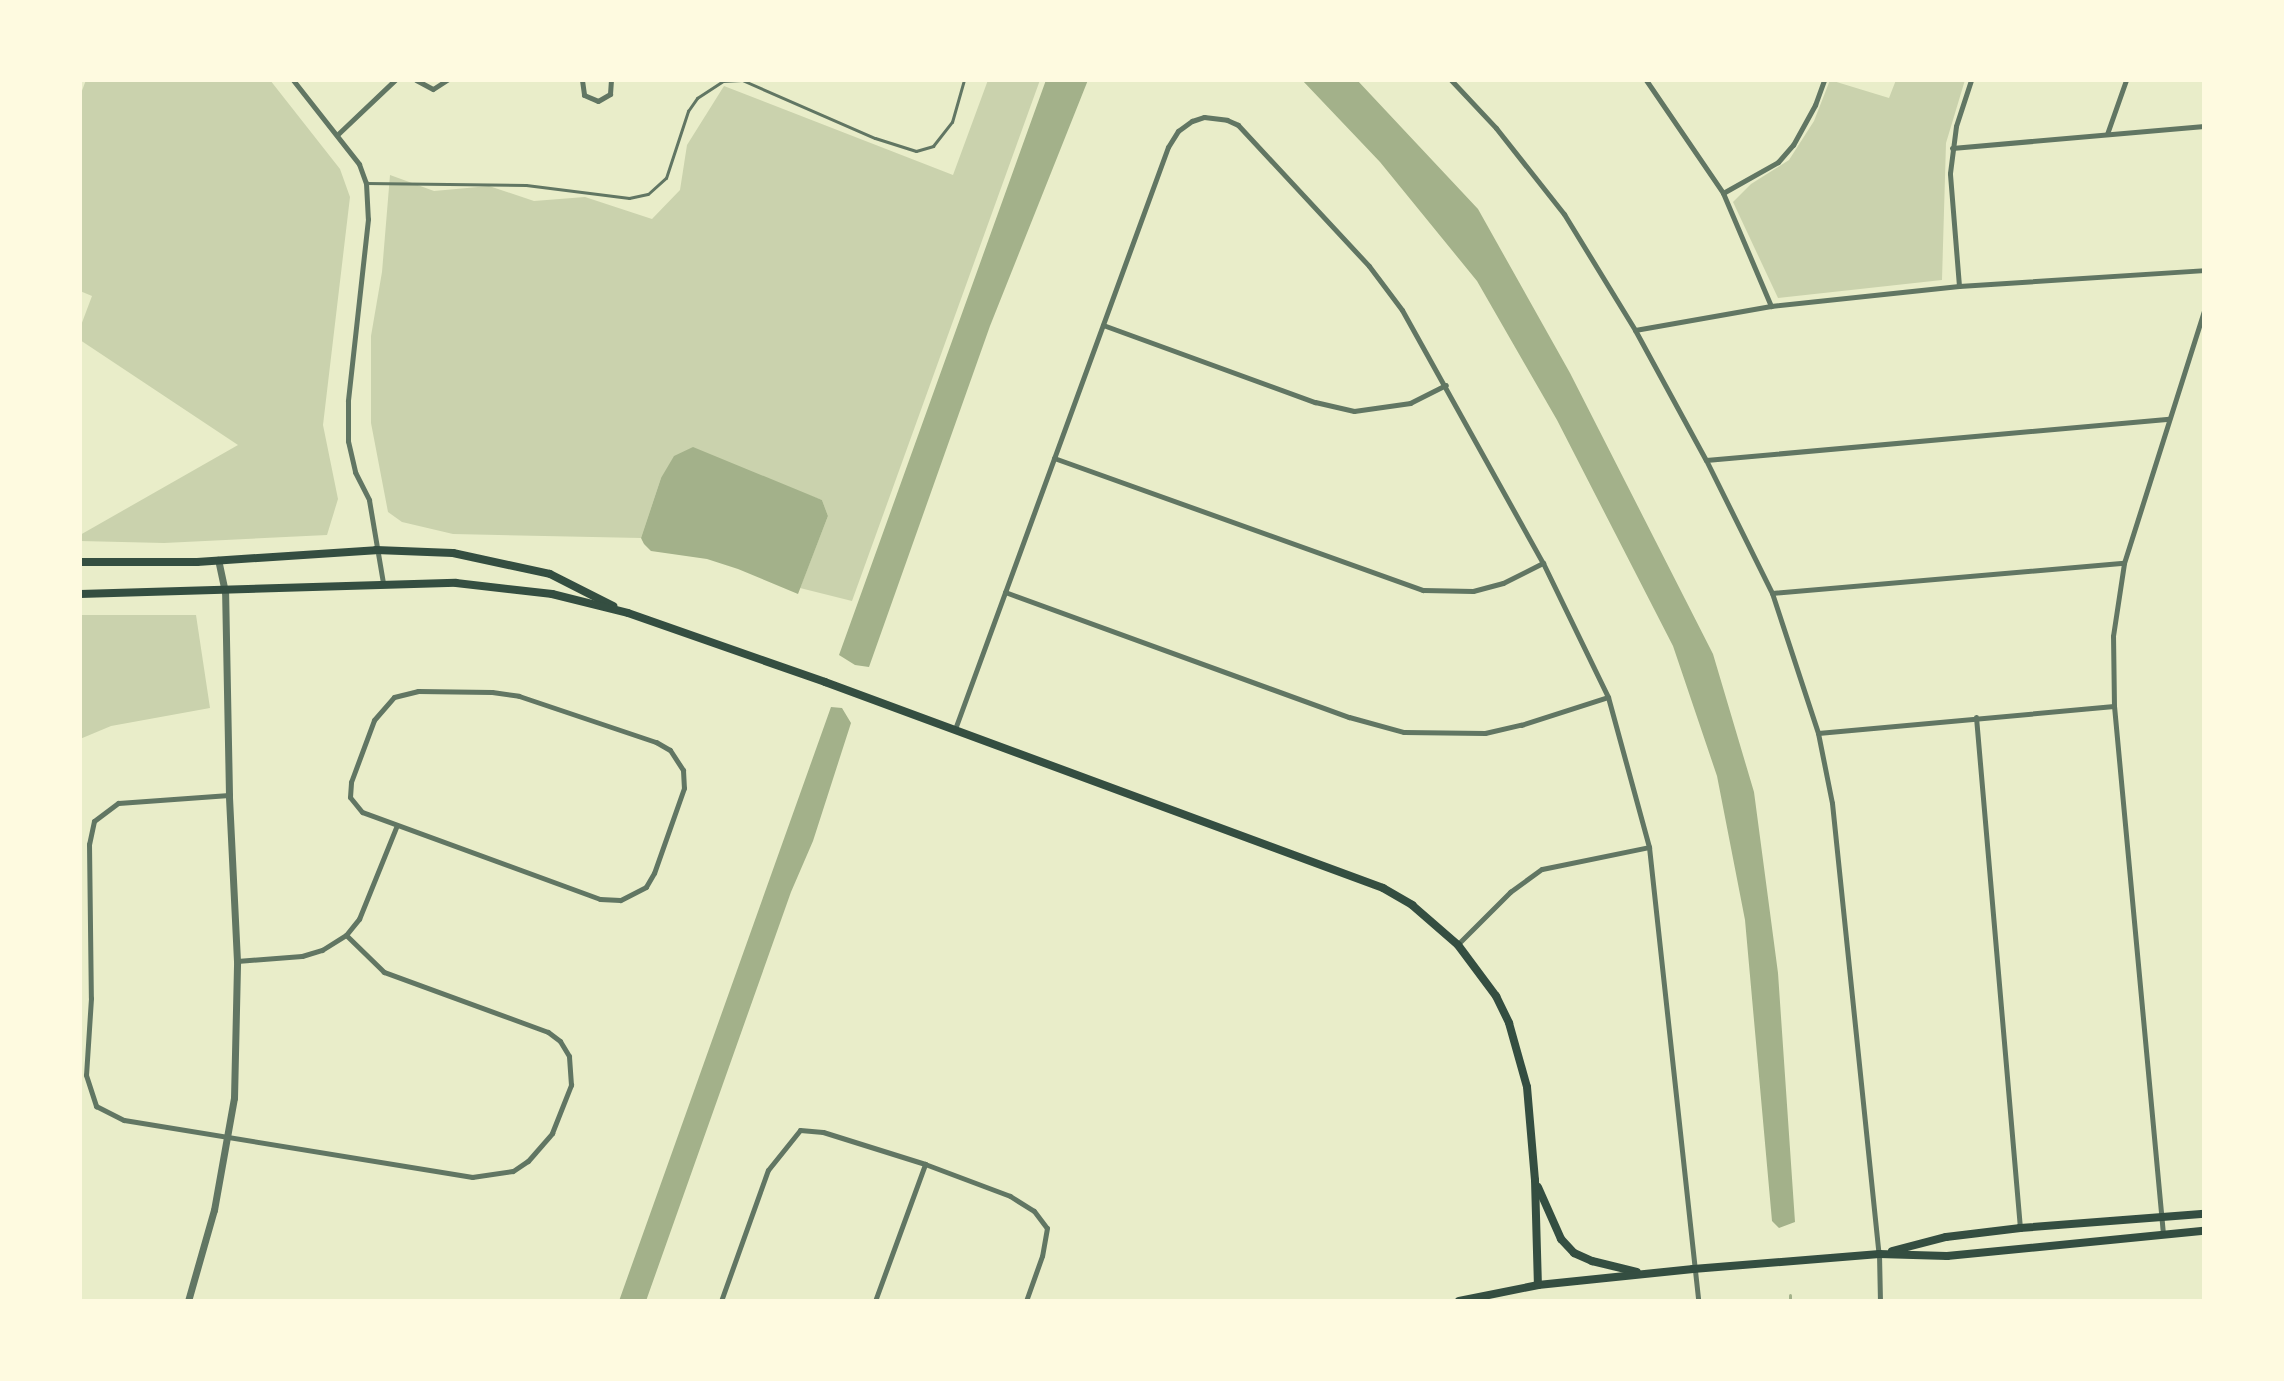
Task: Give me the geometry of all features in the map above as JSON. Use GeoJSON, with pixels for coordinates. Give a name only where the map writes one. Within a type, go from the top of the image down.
{"type":"FeatureCollection","features":[{"type":"Feature","properties":{"kind":"main road"},"geometry":{"type":"LineString","coordinates":[[80,562],[218,560],[376,550],[453,553],[550,574],[628,613],[1383,888],[1412,905],[1458,945],[1496,996],[1518,1048],[1527,1087],[1535,1180],[1538,1285]]}},
{"type":"Feature","properties":{"kind":"main road"},"geometry":{"type":"LineString","coordinates":[[80,594],[456,583],[513,588],[628,613]]}},
{"type":"Feature","properties":{"kind":"main road"},"geometry":{"type":"LineString","coordinates":[[1535,1180],[1561,1239],[1574,1253],[1592,1261],[1646,1274]]}},
{"type":"Feature","properties":{"kind":"main road"},"geometry":{"type":"LineString","coordinates":[[1879,1254],[1946,1237],[2204,1214]]}},
{"type":"Feature","properties":{"kind":"main road"},"geometry":{"type":"LineString","coordinates":[[1459,1301],[1538,1285],[1693,1269],[1879,1254],[1947,1256],[2204,1231]]}},
{"type":"Feature","properties":{"kind":"street"},"geometry":{"type":"LineString","coordinates":[[293,80],[338,134],[359,164],[366,183],[368,219],[348,401],[348,441],[355,472],[369,500],[383,583]]}},
{"type":"Feature","properties":{"kind":"street"},"geometry":{"type":"LineString","coordinates":[[338,134],[395,80]]}},
{"type":"Feature","properties":{"kind":"street"},"geometry":{"type":"LineString","coordinates":[[416,80],[433,89],[447,80]]}},
{"type":"Feature","properties":{"kind":"street"},"geometry":{"type":"LineString","coordinates":[[582,80],[584,95],[598,101],[610,94],[611,80]]}},
{"type":"Feature","properties":{"kind":"street"},"geometry":{"type":"LineString","coordinates":[[1451,80],[1564,214],[1635,330],[1706,460],[1772,593],[1818,733],[1832,803],[1879,1254],[1880,1301]]}},
{"type":"Feature","properties":{"kind":"street"},"geometry":{"type":"LineString","coordinates":[[1646,80],[1723,193],[1771,306]]}},
{"type":"Feature","properties":{"kind":"street"},"geometry":{"type":"LineString","coordinates":[[1723,193],[1778,162],[1807,118],[1824,80]]}},
{"type":"Feature","properties":{"kind":"street"},"geometry":{"type":"LineString","coordinates":[[1959,286],[1950,173],[1952,148],[1971,80]]}},
{"type":"Feature","properties":{"kind":"street"},"geometry":{"type":"LineString","coordinates":[[2107,134],[2126,80]]}},
{"type":"Feature","properties":{"kind":"street"},"geometry":{"type":"LineString","coordinates":[[955,730],[1168,147],[1178,131],[1204,117],[1238,125],[1369,266],[1402,310],[1543,563],[1608,697],[1649,847],[1698,1301]]}},
{"type":"Feature","properties":{"kind":"street"},"geometry":{"type":"LineString","coordinates":[[1952,148],[2204,126]]}},
{"type":"Feature","properties":{"kind":"street"},"geometry":{"type":"LineString","coordinates":[[1635,330],[1771,306],[1959,286],[2204,270]]}},
{"type":"Feature","properties":{"kind":"street"},"geometry":{"type":"LineString","coordinates":[[2163,1234],[2114,706],[2113,636],[2124,563],[2204,311]]}},
{"type":"Feature","properties":{"kind":"street"},"geometry":{"type":"LineString","coordinates":[[1103,325],[1315,402],[1354,411],[1410,403],[1446,385]]}},
{"type":"Feature","properties":{"kind":"street"},"geometry":{"type":"LineString","coordinates":[[1706,460],[2169,419]]}},
{"type":"Feature","properties":{"kind":"street"},"geometry":{"type":"LineString","coordinates":[[1054,458],[1423,590],[1473,591],[1503,583],[1543,563]]}},
{"type":"Feature","properties":{"kind":"street"},"geometry":{"type":"LineString","coordinates":[[188,1301],[214,1210],[234,1098],[237,961],[229,795],[225,592],[218,560]]}},
{"type":"Feature","properties":{"kind":"street"},"geometry":{"type":"LineString","coordinates":[[1772,593],[2124,563]]}},
{"type":"Feature","properties":{"kind":"street"},"geometry":{"type":"LineString","coordinates":[[1005,592],[1349,717],[1404,732],[1485,733],[1521,725],[1608,697]]}},
{"type":"Feature","properties":{"kind":"street"},"geometry":{"type":"LineString","coordinates":[[418,691],[492,692],[552,705],[656,742],[678,758],[683,770],[684,788],[654,873],[646,887],[620,900],[600,899],[397,825],[362,812],[350,797],[351,782],[374,720],[383,705],[394,697],[418,691]]}},
{"type":"Feature","properties":{"kind":"street"},"geometry":{"type":"LineString","coordinates":[[1818,733],[2114,706]]}},
{"type":"Feature","properties":{"kind":"street"},"geometry":{"type":"LineString","coordinates":[[1976,717],[2020,1228]]}},
{"type":"Feature","properties":{"kind":"street"},"geometry":{"type":"LineString","coordinates":[[229,795],[118,803],[94,821],[89,844],[91,998],[86,1075],[96,1106],[124,1120],[472,1177],[513,1171],[543,1148],[571,1085],[569,1056],[560,1041],[548,1032],[384,972],[346,935]]}},
{"type":"Feature","properties":{"kind":"street"},"geometry":{"type":"LineString","coordinates":[[237,961],[302,956],[322,950],[346,935],[359,919],[397,825]]}},
{"type":"Feature","properties":{"kind":"street"},"geometry":{"type":"LineString","coordinates":[[1458,945],[1510,892],[1542,869],[1649,847]]}},
{"type":"Feature","properties":{"kind":"street"},"geometry":{"type":"LineString","coordinates":[[80,998],[91,998]]}},
{"type":"Feature","properties":{"kind":"street"},"geometry":{"type":"LineString","coordinates":[[721,1301],[768,1170],[800,1130],[823,1132],[925,1164],[1010,1196],[1034,1211],[1047,1228],[1042,1256],[1026,1301]]}},
{"type":"Feature","properties":{"kind":"street"},"geometry":{"type":"LineString","coordinates":[[875,1301],[925,1164]]}},
{"type":"Feature","properties":{"kind":"lane"},"geometry":{"type":"LineString","coordinates":[[366,183],[526,185],[629,198],[648,194],[666,178],[688,111],[697,98],[723,81],[742,80],[875,138],[916,151],[933,146],[952,122],[964,80]]}},
{"type":"Feature","properties":{"kind":"shaded area"},"geometry":{"type":"Polygon","coordinates":[[[86,80],[270,80],[340,169],[350,197],[323,425],[338,499],[327,535],[164,543],[80,541],[80,535],[238,445],[80,340],[80,328],[92,296],[80,291],[80,96],[86,80]]]}},
{"type":"Feature","properties":{"kind":"shaded area"},"geometry":{"type":"Polygon","coordinates":[[[988,80],[1040,80],[852,601],[800,588],[828,516],[822,500],[753,475],[661,478],[641,538],[453,534],[402,522],[388,512],[371,423],[371,336],[382,272],[390,175],[434,191],[489,186],[534,201],[585,197],[652,219],[680,190],[687,145],[724,86],[953,175],[988,80]]]}},
{"type":"Feature","properties":{"kind":"shaded area"},"geometry":{"type":"Polygon","coordinates":[[[1046,80],[1088,80],[990,326],[869,667],[855,665],[839,655],[1046,80]]]}},
{"type":"Feature","properties":{"kind":"shaded area"},"geometry":{"type":"Polygon","coordinates":[[[1302,80],[1357,80],[1478,209],[1570,373],[1713,654],[1754,792],[1778,973],[1795,1222],[1779,1228],[1772,1221],[1745,920],[1717,776],[1673,646],[1557,420],[1477,281],[1380,162],[1302,80]]]}},
{"type":"Feature","properties":{"kind":"shaded area"},"geometry":{"type":"Polygon","coordinates":[[[1830,80],[1889,98],[1896,80],[1965,80],[1946,143],[1942,280],[1778,298],[1733,202],[1751,184],[1789,160],[1814,121],[1830,80]]]}},
{"type":"Feature","properties":{"kind":"shaded area"},"geometry":{"type":"Polygon","coordinates":[[[693,447],[822,500],[828,516],[798,594],[738,569],[707,559],[651,551],[644,544],[641,538],[661,478],[674,456],[693,447]]]}},
{"type":"Feature","properties":{"kind":"shaded area"},"geometry":{"type":"Polygon","coordinates":[[[80,615],[196,615],[210,708],[111,726],[80,739],[80,615]]]}},
{"type":"Feature","properties":{"kind":"shaded area"},"geometry":{"type":"Polygon","coordinates":[[[831,707],[842,708],[851,723],[813,841],[791,892],[646,1301],[619,1301],[831,707]]]}},
{"type":"Feature","properties":{"kind":"waterway"},"geometry":{"type":"LineString","coordinates":[[1790,1295],[1790,1301]]}}]}
